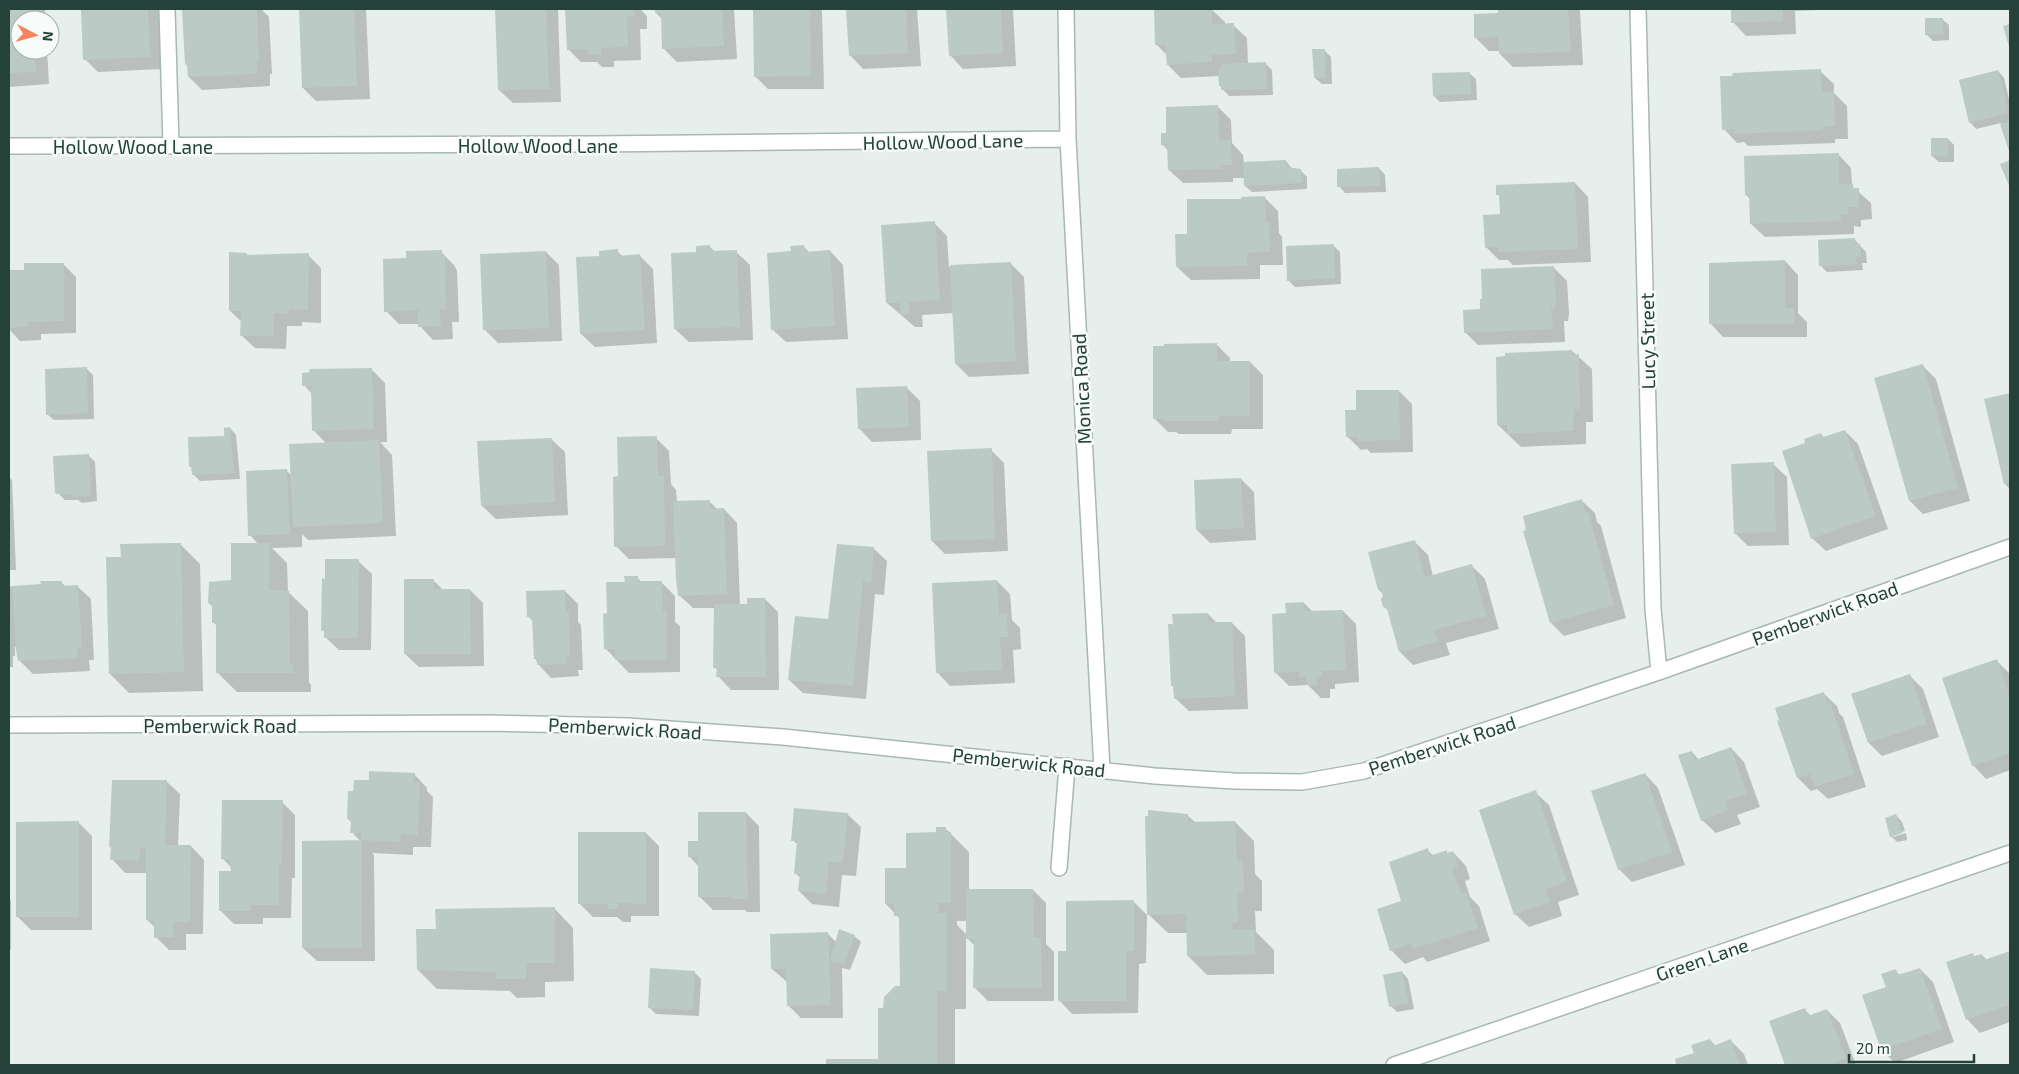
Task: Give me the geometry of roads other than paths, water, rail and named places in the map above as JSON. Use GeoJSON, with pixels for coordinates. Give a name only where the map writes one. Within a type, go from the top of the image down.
{"type":"FeatureCollection","features":[{"type":"Feature","properties":{"kind":"street"},"geometry":{"type":"LineString","coordinates":[[167,9],[171,146]]}},
{"type":"Feature","properties":{"kind":"street","name":"Monica Road"},"geometry":{"type":"LineString","coordinates":[[1066,9],[1068,139],[1102,770]]}},
{"type":"Feature","properties":{"kind":"street","name":"Lucy Street"},"geometry":{"type":"LineString","coordinates":[[1638,9],[1653,609],[1659,672]]}},
{"type":"Feature","properties":{"kind":"street","name":"Hollow Wood Lane"},"geometry":{"type":"LineString","coordinates":[[9,146],[594,144],[1068,139]]}},
{"type":"Feature","properties":{"kind":"street","name":"Pemberwick Road"},"geometry":{"type":"LineString","coordinates":[[9,725],[489,723],[628,726],[783,737],[1155,776],[1234,782],[1311,781],[1364,771],[1659,672],[2010,547]]}},
{"type":"Feature","properties":{"kind":"street"},"geometry":{"type":"LineString","coordinates":[[1059,868],[1067,766]]}},
{"type":"Feature","properties":{"kind":"street","name":"Green Lane"},"geometry":{"type":"LineString","coordinates":[[1394,1065],[2010,853]]}}]}
